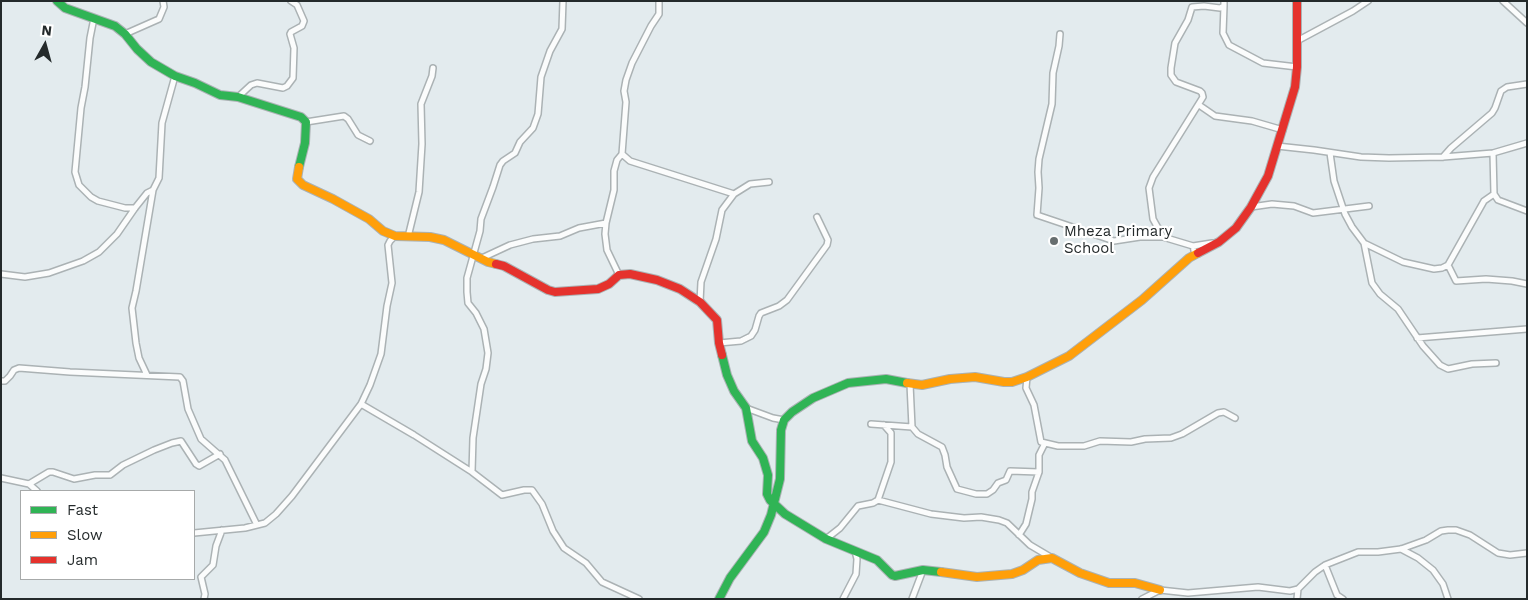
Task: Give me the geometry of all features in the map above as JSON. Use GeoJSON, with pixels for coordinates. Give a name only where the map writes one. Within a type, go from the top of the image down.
{"type":"FeatureCollection","features":[{"type":"Feature","properties":{"kind":"street"},"geometry":{"type":"LineString","coordinates":[[57,1],[65,8],[114,26],[125,34],[151,62],[175,76],[220,95],[238,97],[301,117],[306,122],[305,144],[297,179],[303,185],[333,198],[395,236],[430,237],[444,240],[488,262],[504,266],[555,292],[598,289],[609,284],[619,274],[640,275],[680,289],[700,302],[716,320],[719,343],[727,375],[734,391],[746,408],[752,441],[763,458],[768,475],[767,494],[773,504],[784,514],[826,539],[877,560],[895,576],[923,570],[977,577],[1012,574],[1023,570],[1038,560],[1043,552]]}},
{"type":"Feature","properties":{"kind":"street"},"geometry":{"type":"LineString","coordinates":[[125,34],[159,19],[164,7],[163,1]]}},
{"type":"Feature","properties":{"kind":"street"},"geometry":{"type":"LineString","coordinates":[[238,97],[256,83],[283,88],[288,86],[293,78],[294,48],[290,34],[302,26],[304,21],[297,5],[292,1]]}},
{"type":"Feature","properties":{"kind":"street"},"geometry":{"type":"LineString","coordinates":[[472,472],[473,438],[481,384],[486,369],[488,353],[484,329],[476,313],[468,303],[466,292],[467,278],[480,232],[481,219],[494,187],[500,165],[502,161],[515,153],[520,142],[533,128],[538,114],[541,77],[550,51],[562,29],[562,1]]}},
{"type":"Feature","properties":{"kind":"street"},"geometry":{"type":"LineString","coordinates":[[619,274],[607,250],[605,234],[614,190],[614,170],[617,160],[622,154],[626,102],[624,91],[635,56],[659,14],[659,1]]}},
{"type":"Feature","properties":{"kind":"street"},"geometry":{"type":"LineString","coordinates":[[719,599],[730,578],[764,532],[771,515],[780,479],[780,438],[784,420],[792,412],[813,398],[848,383],[886,379],[922,385],[950,379],[975,377],[1012,382],[1027,377],[1069,356],[1142,300],[1189,258],[1219,242],[1236,228],[1251,207],[1268,176],[1295,87],[1298,1]]}},
{"type":"Feature","properties":{"kind":"street"},"geometry":{"type":"LineString","coordinates":[[1297,41],[1368,1]]}},
{"type":"Feature","properties":{"kind":"street"},"geometry":{"type":"LineString","coordinates":[[1503,1],[1527,24]]}},
{"type":"Feature","properties":{"kind":"street"},"geometry":{"type":"LineString","coordinates":[[1224,4],[1223,33],[1229,45],[1263,63],[1297,67]]}},
{"type":"Feature","properties":{"kind":"street"},"geometry":{"type":"LineString","coordinates":[[1163,237],[1153,219],[1149,188],[1153,177],[1203,97],[1200,91],[1176,82],[1171,75],[1170,68],[1174,48],[1188,20],[1192,7],[1220,8],[1224,4]]}},
{"type":"Feature","properties":{"kind":"street"},"geometry":{"type":"LineString","coordinates":[[94,18],[90,38],[86,87],[81,108],[75,172],[79,185],[91,197],[98,201],[124,208],[135,208]]}},
{"type":"Feature","properties":{"kind":"street"},"geometry":{"type":"LineString","coordinates":[[1060,34],[1053,73],[1052,104],[1039,158],[1037,215],[1114,241],[1140,237],[1163,237],[1193,246],[1219,242]]}},
{"type":"Feature","properties":{"kind":"street"},"geometry":{"type":"LineString","coordinates":[[408,237],[419,192],[422,144],[421,104],[432,76],[433,68]]}},
{"type":"Feature","properties":{"kind":"street"},"geometry":{"type":"LineString","coordinates":[[147,375],[136,343],[132,308],[153,190],[159,178],[162,123],[175,76]]}},
{"type":"Feature","properties":{"kind":"street"},"geometry":{"type":"LineString","coordinates":[[1443,157],[1492,113],[1501,91],[1506,87],[1527,84]]}},
{"type":"Feature","properties":{"kind":"street"},"geometry":{"type":"LineString","coordinates":[[1199,105],[1215,116],[1252,121],[1283,130]]}},
{"type":"Feature","properties":{"kind":"street"},"geometry":{"type":"LineString","coordinates":[[306,122],[344,116],[348,118],[358,135],[370,141]]}},
{"type":"Feature","properties":{"kind":"street"},"geometry":{"type":"LineString","coordinates":[[1277,146],[1389,158],[1443,157],[1493,153],[1527,142]]}},
{"type":"Feature","properties":{"kind":"street"},"geometry":{"type":"LineString","coordinates":[[1330,153],[1334,181],[1352,227],[1364,243],[1372,283],[1380,294],[1398,309],[1417,338],[1440,365],[1448,369],[1472,364],[1496,363]]}},
{"type":"Feature","properties":{"kind":"street"},"geometry":{"type":"LineString","coordinates":[[1493,153],[1494,194],[1498,200],[1527,211]]}},
{"type":"Feature","properties":{"kind":"street"},"geometry":{"type":"LineString","coordinates":[[622,154],[630,161],[734,194]]}},
{"type":"Feature","properties":{"kind":"street"},"geometry":{"type":"LineString","coordinates":[[700,302],[701,282],[716,239],[722,210],[734,194],[750,184],[769,182]]}},
{"type":"Feature","properties":{"kind":"street"},"geometry":{"type":"LineString","coordinates":[[1,274],[26,277],[49,273],[83,261],[99,252],[117,234],[147,193],[153,190]]}},
{"type":"Feature","properties":{"kind":"street"},"geometry":{"type":"LineString","coordinates":[[1364,243],[1403,262],[1434,269],[1442,268],[1448,265],[1484,201],[1494,194]]}},
{"type":"Feature","properties":{"kind":"street"},"geometry":{"type":"LineString","coordinates":[[1251,207],[1272,204],[1294,206],[1312,213],[1369,206]]}},
{"type":"Feature","properties":{"kind":"street"},"geometry":{"type":"LineString","coordinates":[[719,343],[741,342],[751,336],[761,313],[779,306],[787,300],[828,240],[817,216]]}},
{"type":"Feature","properties":{"kind":"street"},"geometry":{"type":"LineString","coordinates":[[482,258],[510,245],[533,239],[560,236],[579,228],[606,223]]}},
{"type":"Feature","properties":{"kind":"street"},"geometry":{"type":"LineString","coordinates":[[195,534],[245,528],[265,523],[281,508],[361,404],[381,354],[392,283],[388,245],[395,236]]}},
{"type":"Feature","properties":{"kind":"street"},"geometry":{"type":"LineString","coordinates":[[1193,246],[1194,256]]}},
{"type":"Feature","properties":{"kind":"street"},"geometry":{"type":"LineString","coordinates":[[1448,265],[1456,281],[1512,280],[1527,284]]}},
{"type":"Feature","properties":{"kind":"street"},"geometry":{"type":"LineString","coordinates":[[1417,338],[1527,328]]}},
{"type":"Feature","properties":{"kind":"street"},"geometry":{"type":"LineString","coordinates":[[1,382],[5,381],[14,370],[19,368],[180,377],[183,380],[188,409],[201,438],[225,460],[257,525]]}},
{"type":"Feature","properties":{"kind":"street"},"geometry":{"type":"LineString","coordinates":[[1027,377],[1026,388],[1034,404],[1041,442],[1045,443],[1075,447],[1100,441],[1131,442],[1145,439],[1170,438],[1182,434],[1218,413],[1229,414],[1235,418]]}},
{"type":"Feature","properties":{"kind":"street"},"geometry":{"type":"LineString","coordinates":[[910,384],[912,427],[918,434],[942,447],[946,455],[947,467],[956,487],[962,491],[986,494],[993,490],[998,483],[1006,480],[1010,471],[1039,472]]}},
{"type":"Feature","properties":{"kind":"street"},"geometry":{"type":"LineString","coordinates":[[361,404],[472,472],[502,495],[532,490],[542,504],[553,531],[564,548],[586,563],[602,582],[639,599]]}},
{"type":"Feature","properties":{"kind":"street"},"geometry":{"type":"LineString","coordinates":[[746,408],[784,420]]}},
{"type":"Feature","properties":{"kind":"street"},"geometry":{"type":"LineString","coordinates":[[871,424],[912,427]]}},
{"type":"Feature","properties":{"kind":"street"},"geometry":{"type":"LineString","coordinates":[[826,539],[840,528],[858,506],[878,500],[891,462],[890,432],[884,425]]}},
{"type":"Feature","properties":{"kind":"street"},"geometry":{"type":"LineString","coordinates":[[29,484],[49,472],[74,478],[110,475],[123,465],[172,443],[181,441],[199,466],[220,454]]}},
{"type":"Feature","properties":{"kind":"street"},"geometry":{"type":"LineString","coordinates":[[1019,535],[1026,524],[1032,492],[1039,472],[1039,455],[1045,443]]}},
{"type":"Feature","properties":{"kind":"street"},"geometry":{"type":"LineString","coordinates":[[1,478],[29,484],[36,490]]}},
{"type":"Feature","properties":{"kind":"street"},"geometry":{"type":"LineString","coordinates":[[878,500],[931,514],[999,520],[1006,523],[1030,545],[1080,573],[1109,583],[1135,583],[1188,596],[1258,588],[1290,591],[1298,589],[1325,565],[1358,552],[1400,549],[1426,540],[1441,531],[1448,530],[1456,530],[1470,535],[1498,553],[1510,555],[1527,553]]}},
{"type":"Feature","properties":{"kind":"street"},"geometry":{"type":"LineString","coordinates":[[204,599],[205,594],[200,577],[213,565],[216,546],[222,530]]}},
{"type":"Feature","properties":{"kind":"street"},"geometry":{"type":"LineString","coordinates":[[1400,549],[1418,558],[1433,570],[1443,584],[1448,599]]}},
{"type":"Feature","properties":{"kind":"street"},"geometry":{"type":"LineString","coordinates":[[843,599],[856,574],[857,559],[855,551]]}},
{"type":"Feature","properties":{"kind":"street"},"geometry":{"type":"LineString","coordinates":[[1038,560],[1052,558]]}},
{"type":"Feature","properties":{"kind":"street"},"geometry":{"type":"LineString","coordinates":[[1325,565],[1337,595],[1343,599]]}},
{"type":"Feature","properties":{"kind":"street"},"geometry":{"type":"LineString","coordinates":[[912,599],[923,570]]}},
{"type":"Feature","properties":{"kind":"street"},"geometry":{"type":"LineString","coordinates":[[1298,589],[1298,599]]}},
{"type":"Feature","properties":{"kind":"street"},"geometry":{"type":"LineString","coordinates":[[1142,599],[1160,590]]}},
{"type":"Feature","properties":{"kind":"traffic: fast"},"geometry":{"type":"LineString","coordinates":[[57,1],[65,8],[115,26],[151,62],[175,76],[220,95],[238,97],[301,117],[306,122],[305,143],[299,167]]}},
{"type":"Feature","properties":{"kind":"traffic: fast"},"geometry":{"type":"LineString","coordinates":[[722,355],[727,375],[734,391],[746,408],[752,441],[763,458],[768,475],[767,494],[770,500],[785,514],[826,539],[877,560],[892,575],[923,570],[941,572]]}},
{"type":"Feature","properties":{"kind":"traffic: fast"},"geometry":{"type":"LineString","coordinates":[[719,599],[730,578],[764,532],[771,515],[780,479],[781,430],[784,420],[792,412],[813,398],[848,383],[886,379],[907,383]]}},
{"type":"Feature","properties":{"kind":"traffic: slow"},"geometry":{"type":"LineString","coordinates":[[299,167],[297,179],[303,185],[369,219],[383,231],[395,236],[430,237],[444,240],[488,262],[496,264]]}},
{"type":"Feature","properties":{"kind":"traffic: slow"},"geometry":{"type":"LineString","coordinates":[[907,383],[922,385],[950,379],[975,377],[1012,382],[1027,377],[1069,356],[1142,300],[1189,258],[1198,253]]}},
{"type":"Feature","properties":{"kind":"traffic: slow"},"geometry":{"type":"LineString","coordinates":[[941,572],[977,577],[1012,574],[1023,570],[1038,560],[1052,558],[1080,573],[1109,583],[1135,583],[1160,590]]}},
{"type":"Feature","properties":{"kind":"traffic: jam"},"geometry":{"type":"LineString","coordinates":[[1198,253],[1219,242],[1236,228],[1251,207],[1268,176],[1295,87],[1297,67],[1297,1]]}},
{"type":"Feature","properties":{"kind":"traffic: jam"},"geometry":{"type":"LineString","coordinates":[[496,264],[504,266],[555,292],[598,289],[609,284],[619,275],[630,274],[657,280],[680,289],[700,302],[717,320],[722,355]]}},
{"type":"Feature","properties":{"kind":"place","name":"Mheza Primary School"},"geometry":{"type":"Point","coordinates":[1054,241]}}]}
